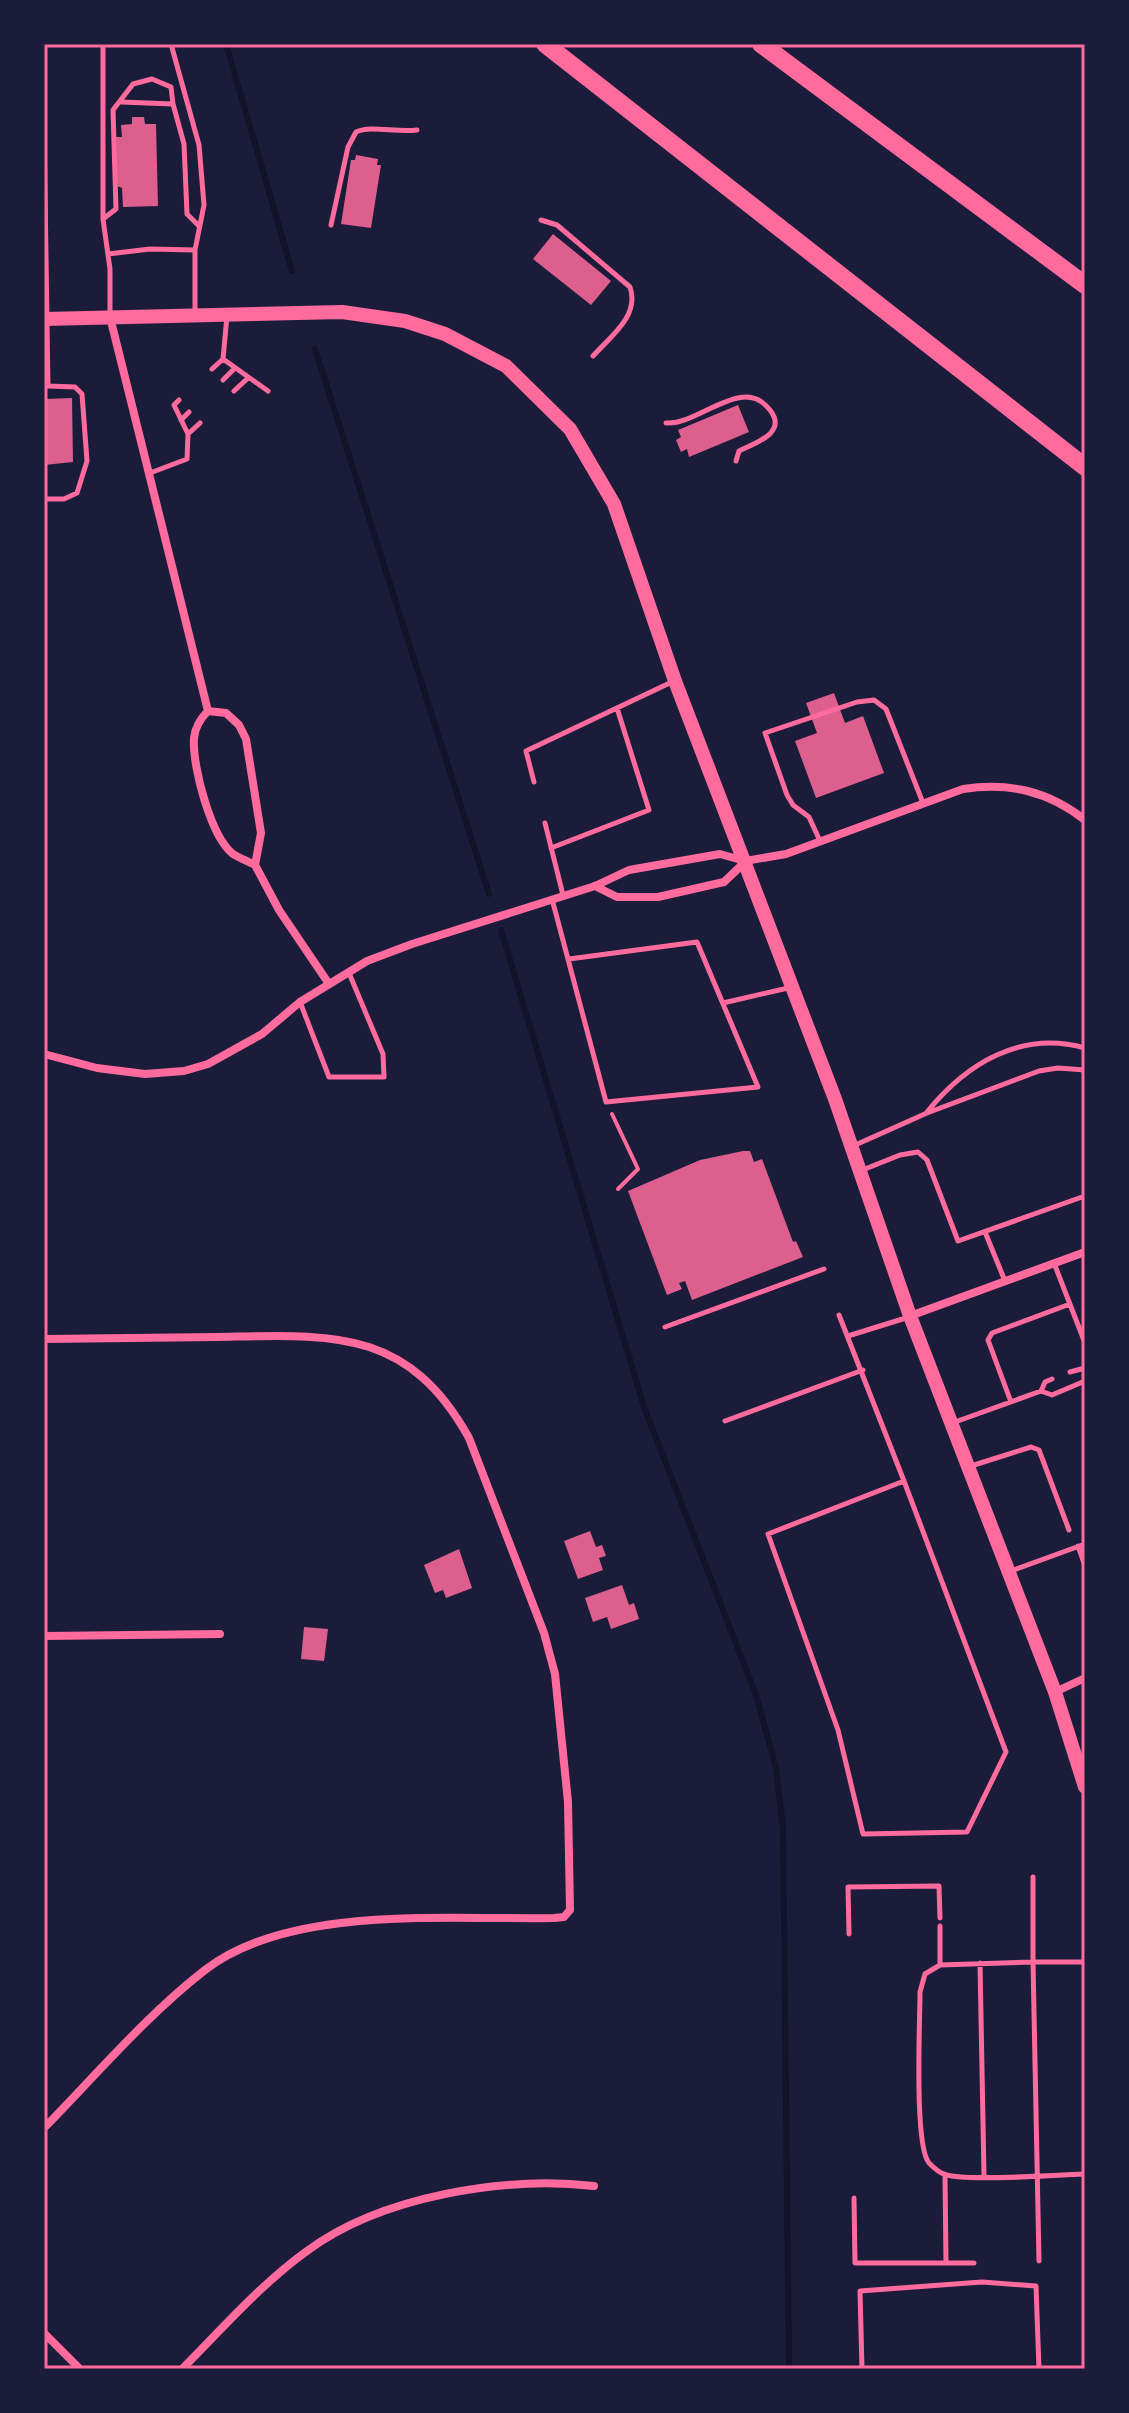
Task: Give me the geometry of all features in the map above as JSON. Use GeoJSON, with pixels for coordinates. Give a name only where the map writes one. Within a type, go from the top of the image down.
{"type":"FeatureCollection","features":[{"type":"Feature","properties":{"kind":"highway"},"geometry":{"type":"LineString","coordinates":[[545,44],[1085,467]]}},
{"type":"Feature","properties":{"kind":"highway"},"geometry":{"type":"LineString","coordinates":[[761,44],[1085,285]]}},
{"type":"Feature","properties":{"kind":"main road"},"geometry":{"type":"LineString","coordinates":[[45,319],[342,312],[405,321],[445,334],[481,352],[528,384],[570,429],[614,504],[675,681],[792,987],[966,1468],[1010,1571],[1055,1692],[1085,1787]]}},
{"type":"Feature","properties":{"kind":"street"},"geometry":{"type":"LineString","coordinates":[[110,317],[208,711]]}},
{"type":"Feature","properties":{"kind":"street"},"geometry":{"type":"LineString","coordinates":[[208,711],[226,713],[239,725],[246,739],[261,833],[255,865]]}},
{"type":"Feature","properties":{"kind":"street"},"geometry":{"type":"LineString","coordinates":[[208,711],[200,719],[194,738],[203,792],[212,822],[231,853],[255,865],[279,910],[329,984]]}},
{"type":"Feature","properties":{"kind":"street"},"geometry":{"type":"LineString","coordinates":[[44,1054],[118,1071],[184,1071],[226,1056],[262,1034],[300,1002],[367,961],[501,913],[595,886],[629,870],[720,854],[745,861],[786,854],[963,789],[1002,785],[1047,797],[1085,820]]}},
{"type":"Feature","properties":{"kind":"street"},"geometry":{"type":"LineString","coordinates":[[595,886],[617,897],[658,897],[724,882],[745,861]]}},
{"type":"Feature","properties":{"kind":"street"},"geometry":{"type":"LineString","coordinates":[[910,1316],[1085,1252]]}},
{"type":"Feature","properties":{"kind":"street"},"geometry":{"type":"LineString","coordinates":[[44,1339],[328,1336],[376,1349],[432,1385],[455,1412],[469,1438],[544,1633],[564,1735],[570,1910],[564,1917],[554,1918],[325,1924],[258,1941],[197,1977],[44,2128]]}},
{"type":"Feature","properties":{"kind":"street"},"geometry":{"type":"LineString","coordinates":[[44,1636],[220,1634]]}},
{"type":"Feature","properties":{"kind":"street"},"geometry":{"type":"LineString","coordinates":[[1055,1692],[1085,1678]]}},
{"type":"Feature","properties":{"kind":"street"},"geometry":{"type":"LineString","coordinates":[[182,2369],[307,2251],[378,2212],[457,2191],[572,2183],[594,2186]]}},
{"type":"Feature","properties":{"kind":"street"},"geometry":{"type":"LineString","coordinates":[[44,2333],[80,2369]]}},
{"type":"Feature","properties":{"kind":"lane"},"geometry":{"type":"LineString","coordinates":[[103,44],[103,219],[108,254],[110,317]]}},
{"type":"Feature","properties":{"kind":"lane"},"geometry":{"type":"LineString","coordinates":[[171,44],[199,145],[204,205],[195,250],[195,316]]}},
{"type":"Feature","properties":{"kind":"lane"},"geometry":{"type":"LineString","coordinates":[[103,219],[116,209],[113,110],[133,84],[152,79],[171,87],[184,144],[187,214],[200,227]]}},
{"type":"Feature","properties":{"kind":"lane"},"geometry":{"type":"LineString","coordinates":[[121,102],[173,104]]}},
{"type":"Feature","properties":{"kind":"lane"},"geometry":{"type":"LineString","coordinates":[[44,128],[46,386],[75,387],[82,394],[87,461],[77,493],[64,499],[44,499]]}},
{"type":"Feature","properties":{"kind":"lane"},"geometry":{"type":"LineString","coordinates":[[331,225],[348,147],[356,132],[368,129],[397,133],[417,130]]}},
{"type":"Feature","properties":{"kind":"lane"},"geometry":{"type":"LineString","coordinates":[[541,220],[557,225],[630,287],[633,304],[627,319],[593,356]]}},
{"type":"Feature","properties":{"kind":"lane"},"geometry":{"type":"LineString","coordinates":[[108,254],[195,250]]}},
{"type":"Feature","properties":{"kind":"lane"},"geometry":{"type":"LineString","coordinates":[[212,369],[223,359],[227,315]]}},
{"type":"Feature","properties":{"kind":"lane"},"geometry":{"type":"LineString","coordinates":[[223,359],[268,391]]}},
{"type":"Feature","properties":{"kind":"lane"},"geometry":{"type":"LineString","coordinates":[[223,380],[235,368]]}},
{"type":"Feature","properties":{"kind":"lane"},"geometry":{"type":"LineString","coordinates":[[234,391],[248,378]]}},
{"type":"Feature","properties":{"kind":"lane"},"geometry":{"type":"LineString","coordinates":[[666,423],[679,424],[740,396],[760,399],[772,412],[774,429],[770,436],[739,451],[736,461]]}},
{"type":"Feature","properties":{"kind":"lane"},"geometry":{"type":"LineString","coordinates":[[150,473],[187,459],[188,434],[174,405],[179,400]]}},
{"type":"Feature","properties":{"kind":"lane"},"geometry":{"type":"LineString","coordinates":[[181,420],[189,412]]}},
{"type":"Feature","properties":{"kind":"lane"},"geometry":{"type":"LineString","coordinates":[[188,434],[200,423]]}},
{"type":"Feature","properties":{"kind":"lane"},"geometry":{"type":"LineString","coordinates":[[534,782],[526,751],[675,681]]}},
{"type":"Feature","properties":{"kind":"lane"},"geometry":{"type":"LineString","coordinates":[[820,841],[809,817],[793,805],[787,795],[765,733],[865,700],[874,700],[886,709],[923,803]]}},
{"type":"Feature","properties":{"kind":"lane"},"geometry":{"type":"LineString","coordinates":[[551,848],[649,810],[617,708]]}},
{"type":"Feature","properties":{"kind":"lane"},"geometry":{"type":"LineString","coordinates":[[545,823],[563,895]]}},
{"type":"Feature","properties":{"kind":"lane"},"geometry":{"type":"LineString","coordinates":[[552,898],[606,1102],[758,1087],[697,942],[569,959]]}},
{"type":"Feature","properties":{"kind":"lane"},"geometry":{"type":"LineString","coordinates":[[300,1002],[329,1077],[384,1077],[383,1054],[348,972]]}},
{"type":"Feature","properties":{"kind":"lane"},"geometry":{"type":"LineString","coordinates":[[723,1003],[792,987]]}},
{"type":"Feature","properties":{"kind":"lane"},"geometry":{"type":"LineString","coordinates":[[927,1113],[951,1082],[969,1069],[1002,1053],[1048,1045],[1085,1048]]}},
{"type":"Feature","properties":{"kind":"lane"},"geometry":{"type":"LineString","coordinates":[[851,1147],[927,1113],[1039,1071],[1058,1068],[1085,1070]]}},
{"type":"Feature","properties":{"kind":"lane"},"geometry":{"type":"LineString","coordinates":[[860,1171],[912,1152],[927,1160],[958,1241],[1085,1196]]}},
{"type":"Feature","properties":{"kind":"lane"},"geometry":{"type":"LineString","coordinates":[[985,1232],[1005,1281]]}},
{"type":"Feature","properties":{"kind":"lane"},"geometry":{"type":"LineString","coordinates":[[1054,1263],[1085,1343]]}},
{"type":"Feature","properties":{"kind":"lane"},"geometry":{"type":"LineString","coordinates":[[665,1327],[824,1269]]}},
{"type":"Feature","properties":{"kind":"lane"},"geometry":{"type":"LineString","coordinates":[[1011,1402],[988,1340],[992,1333],[1070,1304]]}},
{"type":"Feature","properties":{"kind":"lane"},"geometry":{"type":"LineString","coordinates":[[839,1315],[863,1370],[1006,1752],[967,1832],[863,1834],[838,1730],[768,1534],[904,1481]]}},
{"type":"Feature","properties":{"kind":"lane"},"geometry":{"type":"LineString","coordinates":[[848,1336],[910,1316]]}},
{"type":"Feature","properties":{"kind":"lane"},"geometry":{"type":"LineString","coordinates":[[1070,1372],[1085,1368]]}},
{"type":"Feature","properties":{"kind":"lane"},"geometry":{"type":"LineString","coordinates":[[725,1421],[863,1370]]}},
{"type":"Feature","properties":{"kind":"lane"},"geometry":{"type":"LineString","coordinates":[[1041,1391],[1045,1382],[1052,1379]]}},
{"type":"Feature","properties":{"kind":"lane"},"geometry":{"type":"LineString","coordinates":[[950,1424],[1041,1391],[1052,1395],[1085,1381]]}},
{"type":"Feature","properties":{"kind":"lane"},"geometry":{"type":"LineString","coordinates":[[966,1468],[1031,1447],[1039,1450],[1069,1530]]}},
{"type":"Feature","properties":{"kind":"lane"},"geometry":{"type":"LineString","coordinates":[[1010,1571],[1082,1545],[1085,1566]]}},
{"type":"Feature","properties":{"kind":"lane"},"geometry":{"type":"LineString","coordinates":[[1033,1877],[1039,2261]]}},
{"type":"Feature","properties":{"kind":"lane"},"geometry":{"type":"LineString","coordinates":[[849,1934],[848,1887],[939,1886],[940,1918]]}},
{"type":"Feature","properties":{"kind":"lane"},"geometry":{"type":"LineString","coordinates":[[940,1926],[940,1965]]}},
{"type":"Feature","properties":{"kind":"lane"},"geometry":{"type":"LineString","coordinates":[[1085,1962],[940,1965],[925,1974],[920,1992],[921,2138],[928,2162],[945,2175],[1085,2174]]}},
{"type":"Feature","properties":{"kind":"lane"},"geometry":{"type":"LineString","coordinates":[[980,1963],[984,2176]]}},
{"type":"Feature","properties":{"kind":"lane"},"geometry":{"type":"LineString","coordinates":[[945,2175],[946,2263]]}},
{"type":"Feature","properties":{"kind":"lane"},"geometry":{"type":"LineString","coordinates":[[854,2198],[855,2263],[974,2263]]}},
{"type":"Feature","properties":{"kind":"lane"},"geometry":{"type":"LineString","coordinates":[[862,2369],[860,2291],[982,2282],[1036,2286],[1039,2369]]}},
{"type":"Feature","properties":{"kind":"path"},"geometry":{"type":"LineString","coordinates":[[606,1102],[638,1169],[618,1189]]}},
{"type":"Feature","properties":{"kind":"building"},"geometry":{"type":"Polygon","coordinates":[[[132,117],[144,117],[145,124],[156,124],[158,206],[123,207],[122,188],[117,186],[116,137],[122,137],[121,125],[132,124],[132,117]]]}},
{"type":"Feature","properties":{"kind":"building"},"geometry":{"type":"Polygon","coordinates":[[[356,155],[378,159],[377,165],[381,165],[371,228],[341,224],[351,160],[355,160],[356,155]]]}},
{"type":"Feature","properties":{"kind":"building"},"geometry":{"type":"Polygon","coordinates":[[[553,234],[611,281],[591,305],[533,259],[553,234]]]}},
{"type":"Feature","properties":{"kind":"building"},"geometry":{"type":"Polygon","coordinates":[[[72,398],[73,462],[44,465],[44,399],[72,398]]]}},
{"type":"Feature","properties":{"kind":"building"},"geometry":{"type":"Polygon","coordinates":[[[738,405],[749,432],[689,457],[687,449],[681,452],[676,440],[681,437],[678,430],[738,405]]]}},
{"type":"Feature","properties":{"kind":"building"},"geometry":{"type":"Polygon","coordinates":[[[834,693],[845,723],[863,716],[884,773],[816,798],[795,741],[817,733],[806,703],[834,693]]]}},
{"type":"Feature","properties":{"kind":"building"},"geometry":{"type":"Polygon","coordinates":[[[750,1151],[754,1162],[762,1159],[793,1242],[796,1241],[803,1257],[692,1300],[685,1281],[679,1283],[682,1289],[667,1295],[628,1191],[700,1160],[750,1151]]]}},
{"type":"Feature","properties":{"kind":"building"},"geometry":{"type":"Polygon","coordinates":[[[590,1531],[596,1547],[602,1545],[606,1556],[599,1558],[603,1570],[578,1579],[564,1541],[590,1531]]]}},
{"type":"Feature","properties":{"kind":"building"},"geometry":{"type":"Polygon","coordinates":[[[459,1549],[472,1588],[446,1598],[443,1590],[435,1593],[424,1565],[459,1549]]]}},
{"type":"Feature","properties":{"kind":"building"},"geometry":{"type":"Polygon","coordinates":[[[622,1585],[629,1605],[634,1603],[639,1619],[611,1629],[607,1617],[593,1622],[585,1598],[622,1585]]]}},
{"type":"Feature","properties":{"kind":"building"},"geometry":{"type":"Polygon","coordinates":[[[304,1627],[328,1629],[324,1661],[301,1659],[304,1627]]]}},
{"type":"Feature","properties":{"kind":"waterway"},"geometry":{"type":"LineString","coordinates":[[226,44],[292,271]]}},
{"type":"Feature","properties":{"kind":"waterway"},"geometry":{"type":"LineString","coordinates":[[315,349],[489,894]]}},
{"type":"Feature","properties":{"kind":"waterway"},"geometry":{"type":"LineString","coordinates":[[501,930],[644,1407],[756,1695],[776,1768],[783,1828],[789,2369]]}}]}
